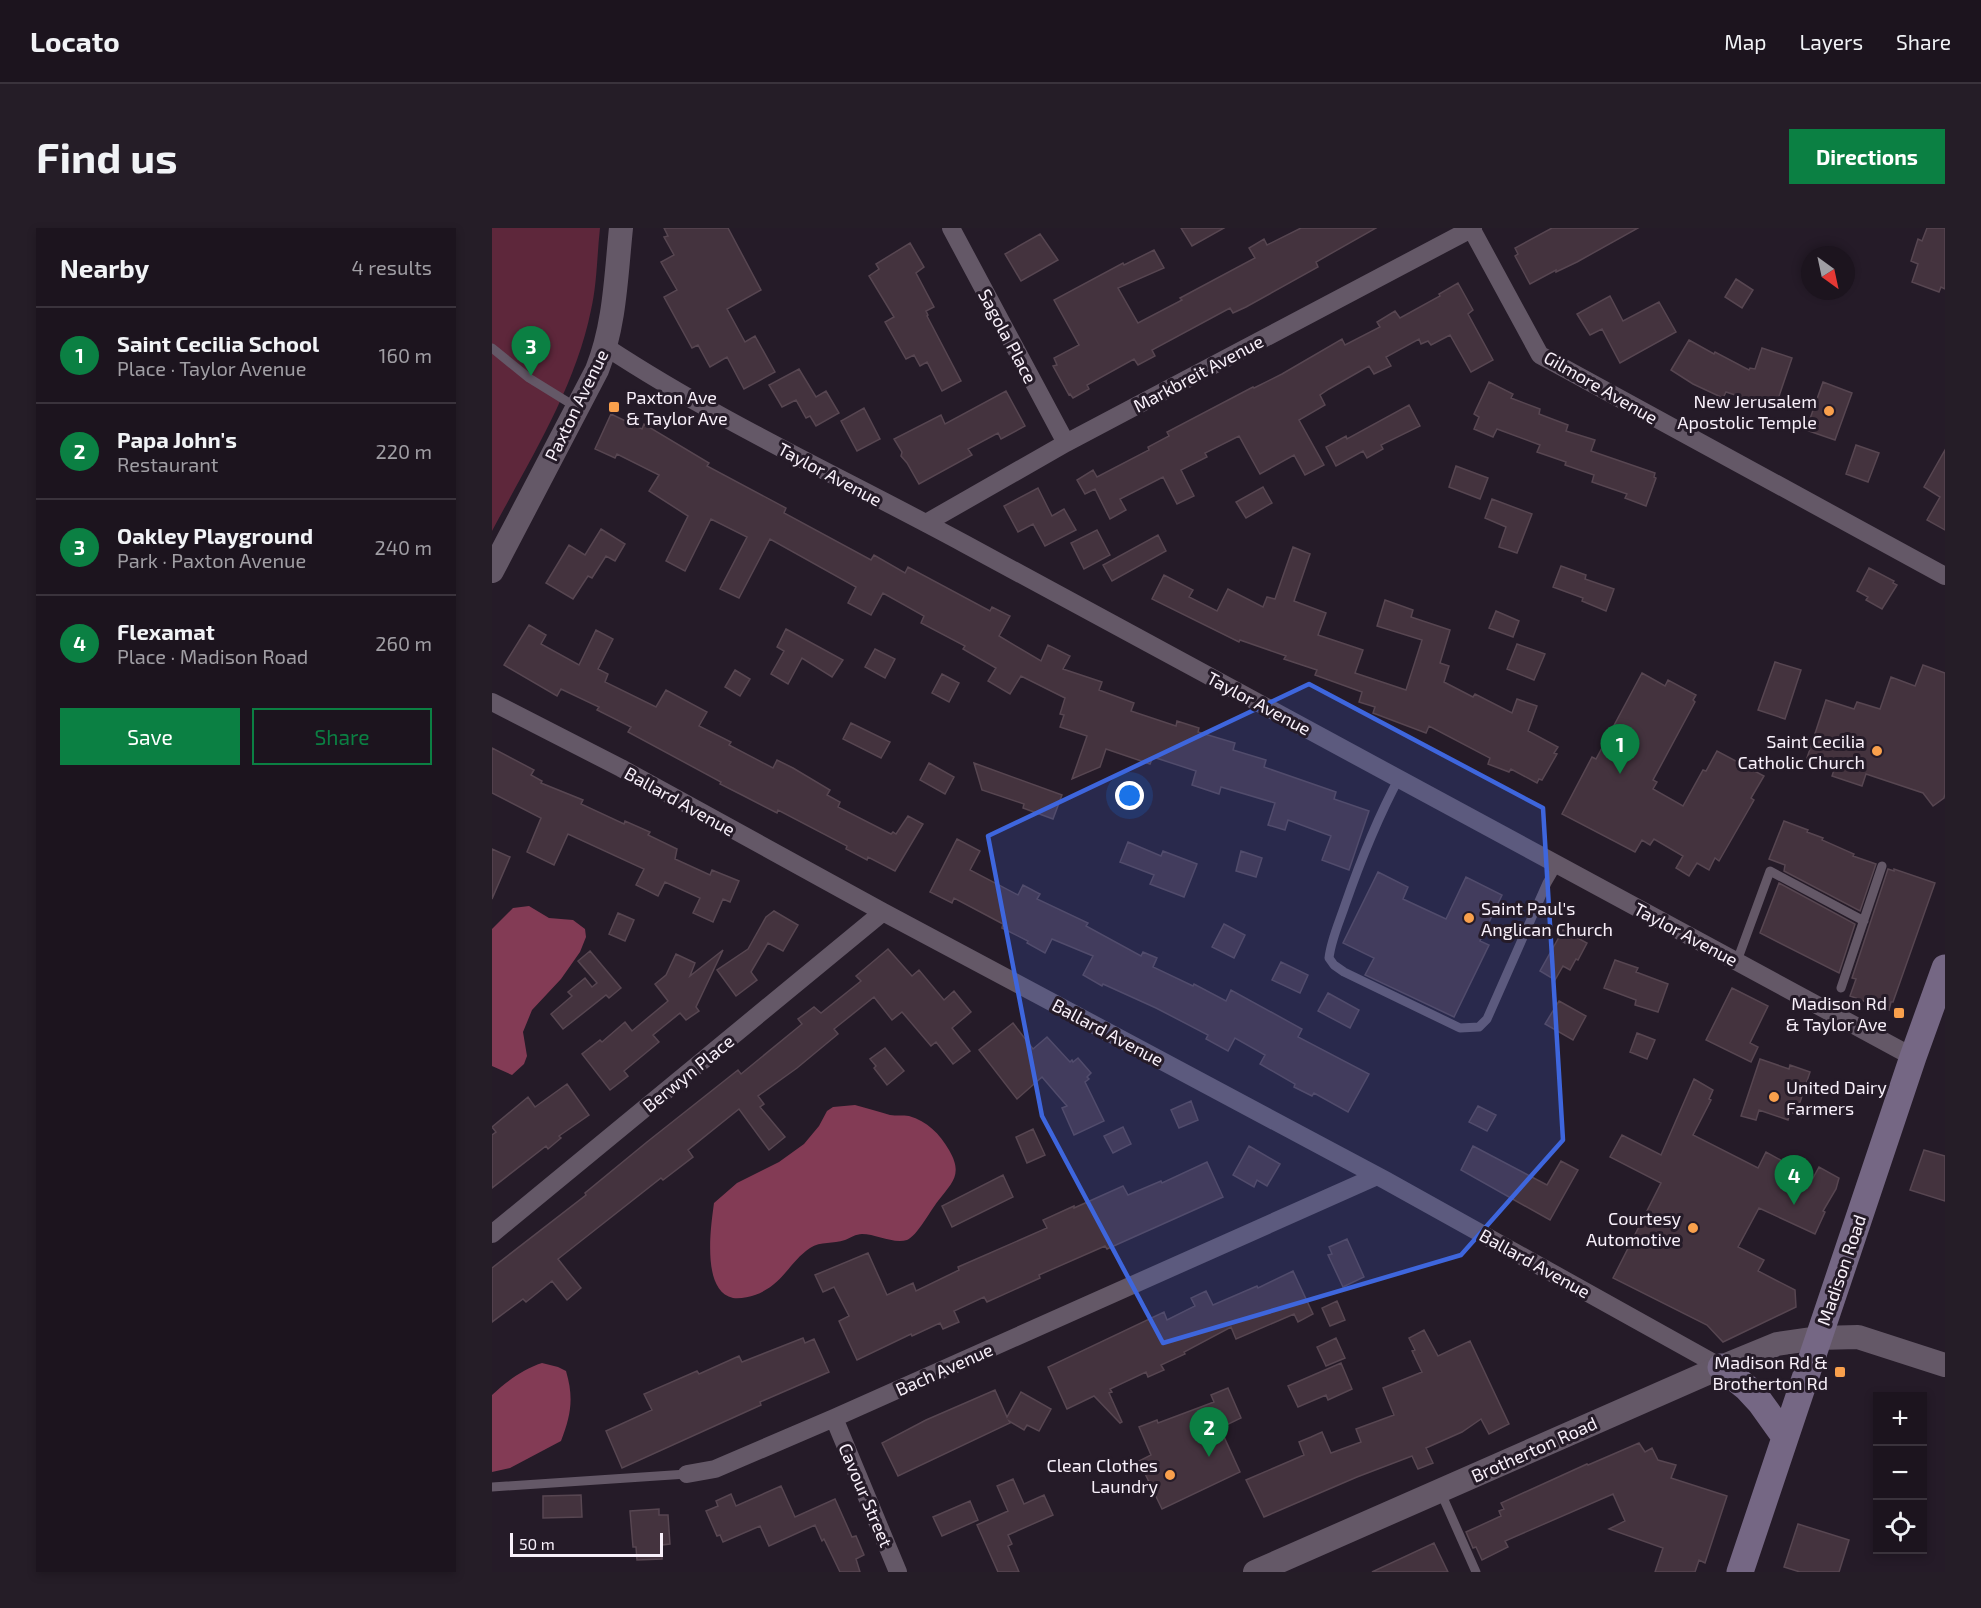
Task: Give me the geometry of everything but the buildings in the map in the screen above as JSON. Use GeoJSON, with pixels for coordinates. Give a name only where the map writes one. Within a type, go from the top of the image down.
{"type":"FeatureCollection","features":[{"type":"Feature","properties":{"kind":"main road","name":"Madison Road"},"geometry":{"type":"LineString","coordinates":[[1740,1572],[1912,1057],[1945,968]]}},
{"type":"Feature","properties":{"kind":"main road"},"geometry":{"type":"LineString","coordinates":[[1721,1366],[1748,1388],[1785,1437]]}},
{"type":"Feature","properties":{"kind":"street","name":"Paxton Avenue"},"geometry":{"type":"LineString","coordinates":[[492,571],[597,370],[606,348],[614,303],[621,228]]}},
{"type":"Feature","properties":{"kind":"street","name":"Sagola Place"},"geometry":{"type":"LineString","coordinates":[[951,228],[1066,443]]}},
{"type":"Feature","properties":{"kind":"street","name":"Markbreit Avenue"},"geometry":{"type":"LineString","coordinates":[[926,523],[1066,443],[1472,228]]}},
{"type":"Feature","properties":{"kind":"street","name":"Gilmore Avenue"},"geometry":{"type":"LineString","coordinates":[[1472,228],[1540,355],[1945,576]]}},
{"type":"Feature","properties":{"kind":"street","name":"Taylor Avenue"},"geometry":{"type":"LineString","coordinates":[[606,348],[646,374],[1399,778],[1912,1057]]}},
{"type":"Feature","properties":{"kind":"street","name":"Ballard Avenue"},"geometry":{"type":"LineString","coordinates":[[492,702],[621,768],[883,912],[1377,1176],[1721,1366]]}},
{"type":"Feature","properties":{"kind":"street","name":"Berwyn Place"},"geometry":{"type":"LineString","coordinates":[[492,1234],[883,912]]}},
{"type":"Feature","properties":{"kind":"street","name":"Bach Avenue"},"geometry":{"type":"LineString","coordinates":[[687,1474],[715,1469],[834,1418],[1377,1176]]}},
{"type":"Feature","properties":{"kind":"street","name":"Brotherton Road"},"geometry":{"type":"LineString","coordinates":[[1255,1572],[1721,1366],[1777,1344],[1818,1338],[1858,1337],[1945,1365]]}},
{"type":"Feature","properties":{"kind":"street","name":"Cavour Street"},"geometry":{"type":"LineString","coordinates":[[834,1418],[898,1572]]}},
{"type":"Feature","properties":{"kind":"lane"},"geometry":{"type":"LineString","coordinates":[[492,348],[529,378],[577,408]]}},
{"type":"Feature","properties":{"kind":"lane"},"geometry":{"type":"LineString","coordinates":[[1399,778],[1383,807],[1330,947],[1329,958],[1344,972],[1460,1028],[1479,1027],[1487,1019],[1547,883],[1558,864]]}},
{"type":"Feature","properties":{"kind":"lane"},"geometry":{"type":"LineString","coordinates":[[1841,988],[1882,866]]}},
{"type":"Feature","properties":{"kind":"lane"},"geometry":{"type":"LineString","coordinates":[[1737,961],[1770,871],[1864,921]]}},
{"type":"Feature","properties":{"kind":"lane","name":"Bach Avenue"},"geometry":{"type":"LineString","coordinates":[[492,1487],[687,1474]]}},
{"type":"Feature","properties":{"kind":"lane"},"geometry":{"type":"LineString","coordinates":[[1440,1490],[1476,1572]]}},
{"type":"Feature","properties":{"kind":"highlighted area"},"geometry":{"type":"Polygon","coordinates":[[[1309,684],[1543,808],[1563,1140],[1461,1255],[1163,1343],[1042,1116],[988,836],[1309,684]]]}},
{"type":"Feature","properties":{"kind":"shaded area"},"geometry":{"type":"Polygon","coordinates":[[[492,228],[600,228],[593,300],[584,339],[574,368],[549,424],[492,531],[492,228]]]}},
{"type":"Feature","properties":{"kind":"shaded area"},"geometry":{"type":"Polygon","coordinates":[[[529,906],[549,918],[573,920],[585,929],[586,937],[580,952],[561,979],[532,1010],[523,1032],[527,1056],[524,1064],[512,1075],[492,1066],[492,929],[513,908],[529,906]]]}},
{"type":"Feature","properties":{"kind":"shaded area"},"geometry":{"type":"Polygon","coordinates":[[[855,1105],[890,1115],[909,1116],[922,1121],[932,1129],[953,1158],[956,1172],[952,1183],[919,1229],[907,1240],[896,1241],[862,1234],[841,1241],[818,1244],[803,1254],[773,1285],[765,1290],[753,1296],[739,1298],[723,1293],[716,1283],[710,1256],[714,1203],[737,1183],[779,1162],[804,1144],[819,1126],[827,1111],[833,1107],[855,1105]]]}},
{"type":"Feature","properties":{"kind":"shaded area"},"geometry":{"type":"Polygon","coordinates":[[[542,1363],[566,1371],[570,1390],[570,1406],[561,1441],[510,1468],[492,1472],[492,1395],[515,1376],[542,1363]]]}},
{"type":"Feature","properties":{"kind":"place","name":"Oakley Playground"},"geometry":{"type":"Point","coordinates":[531,376]}},
{"type":"Feature","properties":{"kind":"place","name":"Paxton Ave & Taylor Ave"},"geometry":{"type":"Point","coordinates":[614,407]}},
{"type":"Feature","properties":{"kind":"place","name":"New Jerusalem Apostolic Temple"},"geometry":{"type":"Point","coordinates":[1829,411]}},
{"type":"Feature","properties":{"kind":"place","name":"Saint Cecilia Catholic Church"},"geometry":{"type":"Point","coordinates":[1877,751]}},
{"type":"Feature","properties":{"kind":"place","name":"Saint Cecilia School"},"geometry":{"type":"Point","coordinates":[1620,774]}},
{"type":"Feature","properties":{"kind":"place","name":"Saint Paul's Anglican Church"},"geometry":{"type":"Point","coordinates":[1469,918]}},
{"type":"Feature","properties":{"kind":"place","name":"Madison Rd & Taylor Ave"},"geometry":{"type":"Point","coordinates":[1899,1013]}},
{"type":"Feature","properties":{"kind":"place","name":"United Dairy Farmers"},"geometry":{"type":"Point","coordinates":[1774,1097]}},
{"type":"Feature","properties":{"kind":"place","name":"Flexamat"},"geometry":{"type":"Point","coordinates":[1794,1205]}},
{"type":"Feature","properties":{"kind":"place","name":"Courtesy Automotive"},"geometry":{"type":"Point","coordinates":[1693,1228]}},
{"type":"Feature","properties":{"kind":"place","name":"Madison Rd & Brotherton Rd"},"geometry":{"type":"Point","coordinates":[1840,1372]}},
{"type":"Feature","properties":{"kind":"place","name":"Papa John's"},"geometry":{"type":"Point","coordinates":[1209,1457]}},
{"type":"Feature","properties":{"kind":"place","name":"Clean Clothes Laundry"},"geometry":{"type":"Point","coordinates":[1170,1475]}}]}
